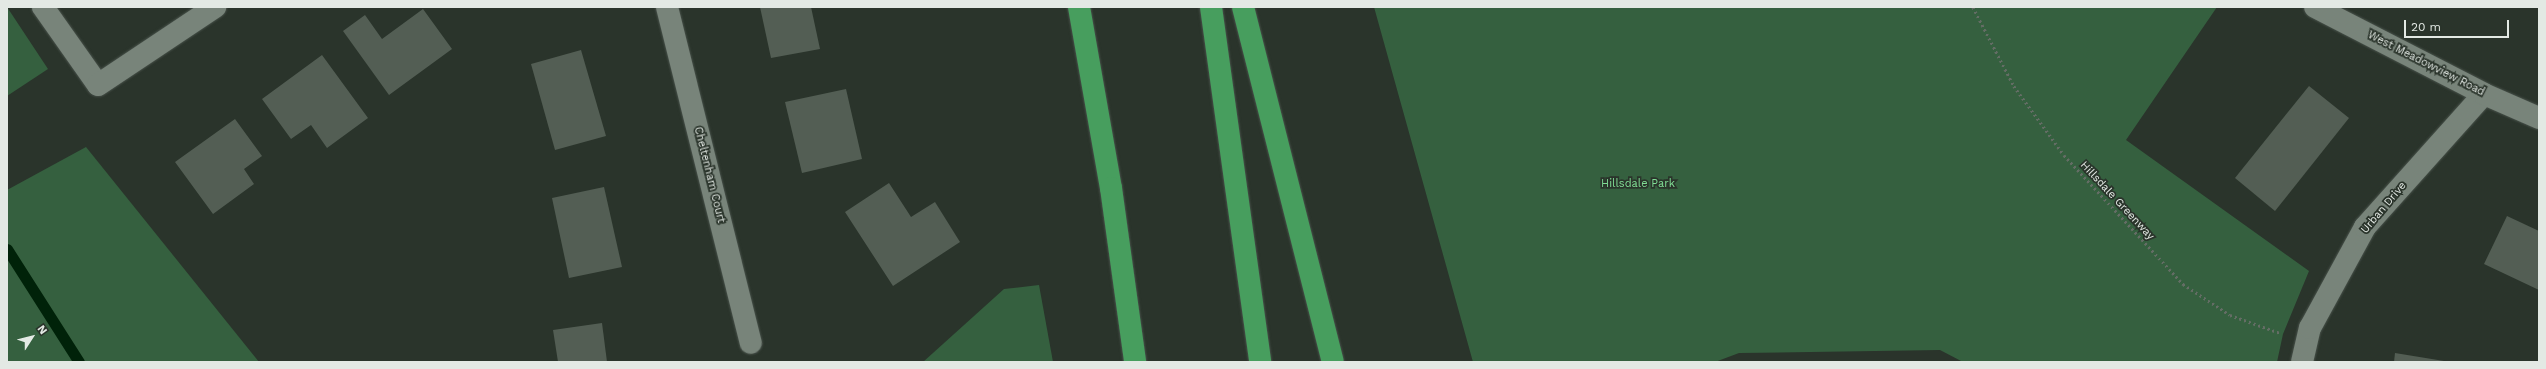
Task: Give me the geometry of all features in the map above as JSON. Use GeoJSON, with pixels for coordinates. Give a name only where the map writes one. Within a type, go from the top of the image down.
{"type":"FeatureCollection","features":[{"type":"Feature","properties":{"kind":"highway"},"geometry":{"type":"LineString","coordinates":[[1079,7],[1111,188],[1135,362]]}},
{"type":"Feature","properties":{"kind":"highway"},"geometry":{"type":"LineString","coordinates":[[1211,7],[1260,362]]}},
{"type":"Feature","properties":{"kind":"highway"},"geometry":{"type":"LineString","coordinates":[[1243,7],[1333,362]]}},
{"type":"Feature","properties":{"kind":"street"},"geometry":{"type":"LineString","coordinates":[[43,7],[98,85],[215,7]]}},
{"type":"Feature","properties":{"kind":"street","name":"Cheltenham Court"},"geometry":{"type":"LineString","coordinates":[[667,7],[751,343]]}},
{"type":"Feature","properties":{"kind":"street","name":"West Meadowview Road"},"geometry":{"type":"LineString","coordinates":[[2315,7],[2484,94],[2539,118]]}},
{"type":"Feature","properties":{"kind":"street","name":"Urban Drive"},"geometry":{"type":"LineString","coordinates":[[2304,352],[2310,328],[2365,227],[2484,94]]}},
{"type":"Feature","properties":{"kind":"path","name":"Hillsdale Greenway"},"geometry":{"type":"LineString","coordinates":[[1973,7],[2014,86],[2064,155],[2183,284],[2230,315],[2304,352]]}},
{"type":"Feature","properties":{"kind":"green space"},"geometry":{"type":"Polygon","coordinates":[[[7,7],[48,69],[7,96],[7,7]]]}},
{"type":"Feature","properties":{"kind":"green space","name":"Hillsdale Park"},"geometry":{"type":"Polygon","coordinates":[[[1374,7],[2217,7],[2126,140],[2309,271],[2283,334],[2277,362],[1963,362],[1940,350],[1739,353],[1715,362],[1473,362],[1374,7]]]}},
{"type":"Feature","properties":{"kind":"green space"},"geometry":{"type":"Polygon","coordinates":[[[86,147],[259,362],[7,362],[7,190],[86,147]]]}},
{"type":"Feature","properties":{"kind":"green space"},"geometry":{"type":"Polygon","coordinates":[[[1039,285],[1053,362],[923,362],[1004,289],[1039,285]]]}},
{"type":"Feature","properties":{"kind":"building"},"geometry":{"type":"Polygon","coordinates":[[[760,7],[811,7],[820,49],[771,58],[760,7]]]}},
{"type":"Feature","properties":{"kind":"building"},"geometry":{"type":"Polygon","coordinates":[[[423,9],[452,49],[389,95],[343,31],[365,15],[382,39],[423,9]]]}},
{"type":"Feature","properties":{"kind":"building"},"geometry":{"type":"Polygon","coordinates":[[[581,50],[606,136],[555,150],[531,64],[581,50]]]}},
{"type":"Feature","properties":{"kind":"building"},"geometry":{"type":"Polygon","coordinates":[[[322,55],[368,118],[327,148],[311,125],[291,139],[262,99],[322,55]]]}},
{"type":"Feature","properties":{"kind":"building"},"geometry":{"type":"Polygon","coordinates":[[[2309,86],[2349,118],[2275,211],[2235,178],[2309,86]]]}},
{"type":"Feature","properties":{"kind":"building"},"geometry":{"type":"Polygon","coordinates":[[[846,89],[862,159],[802,173],[785,102],[846,89]]]}},
{"type":"Feature","properties":{"kind":"building"},"geometry":{"type":"Polygon","coordinates":[[[235,119],[262,156],[244,169],[254,184],[213,214],[175,162],[235,119]]]}},
{"type":"Feature","properties":{"kind":"building"},"geometry":{"type":"Polygon","coordinates":[[[889,183],[911,217],[935,202],[960,242],[893,286],[845,212],[889,183]]]}},
{"type":"Feature","properties":{"kind":"building"},"geometry":{"type":"Polygon","coordinates":[[[604,187],[622,267],[569,278],[552,198],[604,187]]]}},
{"type":"Feature","properties":{"kind":"building"},"geometry":{"type":"Polygon","coordinates":[[[2507,216],[2539,231],[2539,290],[2484,264],[2507,216]]]}},
{"type":"Feature","properties":{"kind":"building"},"geometry":{"type":"Polygon","coordinates":[[[602,323],[607,362],[558,362],[553,330],[602,323]]]}},
{"type":"Feature","properties":{"kind":"building"},"geometry":{"type":"Polygon","coordinates":[[[2395,353],[2444,361],[2444,362],[2394,362],[2395,353]]]}},
{"type":"Feature","properties":{"kind":"waterway"},"geometry":{"type":"LineString","coordinates":[[7,249],[79,362]]}}]}
